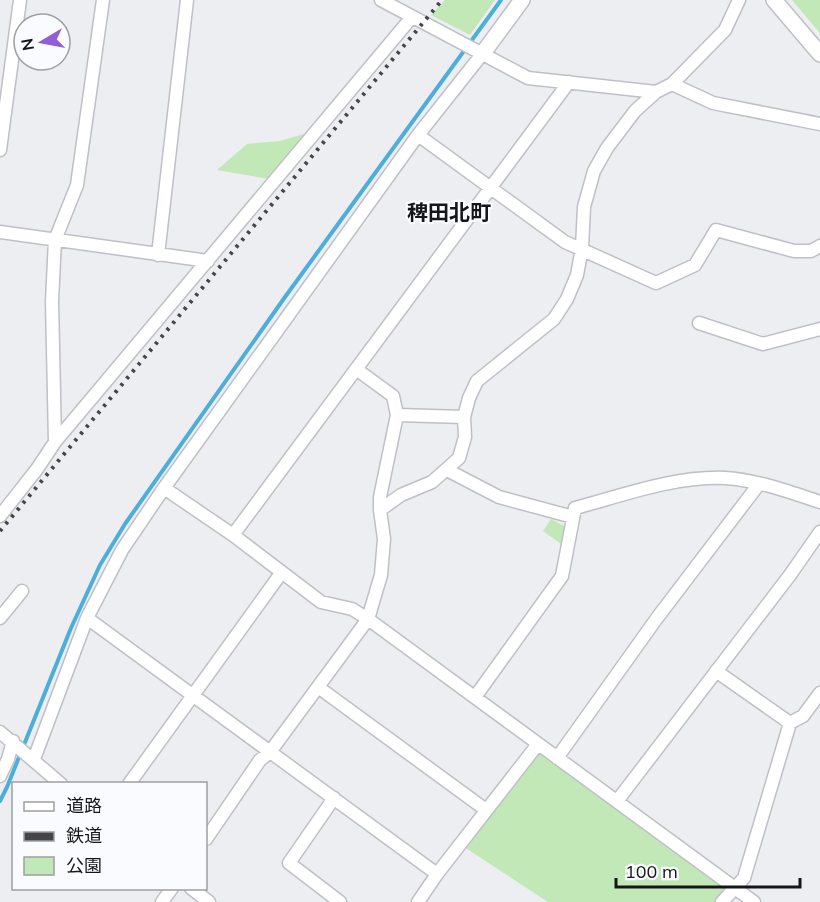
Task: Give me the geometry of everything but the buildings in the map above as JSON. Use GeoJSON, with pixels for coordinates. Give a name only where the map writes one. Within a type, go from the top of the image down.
{"type":"FeatureCollection","features":[{"type":"Feature","properties":{"kind":"street"},"geometry":{"type":"LineString","coordinates":[[0,150],[20,0]]}},
{"type":"Feature","properties":{"kind":"street"},"geometry":{"type":"LineString","coordinates":[[55,442],[52,312],[55,240],[78,185],[103,0]]}},
{"type":"Feature","properties":{"kind":"street"},"geometry":{"type":"LineString","coordinates":[[158,255],[187,0]]}},
{"type":"Feature","properties":{"kind":"street"},"geometry":{"type":"LineString","coordinates":[[381,0],[528,78],[656,92]]}},
{"type":"Feature","properties":{"kind":"street"},"geometry":{"type":"LineString","coordinates":[[32,757],[87,618],[122,550],[164,488],[479,51],[522,0]]}},
{"type":"Feature","properties":{"kind":"street"},"geometry":{"type":"LineString","coordinates":[[380,510],[401,495],[432,482],[459,458],[465,437],[464,417],[477,381],[554,319],[567,299],[577,275],[582,248],[584,207],[594,171],[635,111],[656,92],[672,84],[725,30],[739,0]]}},
{"type":"Feature","properties":{"kind":"street"},"geometry":{"type":"LineString","coordinates":[[774,0],[820,54]]}},
{"type":"Feature","properties":{"kind":"street"},"geometry":{"type":"LineString","coordinates":[[0,516],[55,442],[412,17]]}},
{"type":"Feature","properties":{"kind":"street"},"geometry":{"type":"LineString","coordinates":[[233,535],[569,82]]}},
{"type":"Feature","properties":{"kind":"street"},"geometry":{"type":"LineString","coordinates":[[672,84],[713,103],[820,124]]}},
{"type":"Feature","properties":{"kind":"street"},"geometry":{"type":"LineString","coordinates":[[418,135],[565,242],[656,283],[694,265],[716,230],[794,251],[803,252],[820,246]]}},
{"type":"Feature","properties":{"kind":"street"},"geometry":{"type":"LineString","coordinates":[[0,232],[208,261]]}},
{"type":"Feature","properties":{"kind":"street"},"geometry":{"type":"LineString","coordinates":[[699,323],[763,344],[820,329]]}},
{"type":"Feature","properties":{"kind":"street"},"geometry":{"type":"LineString","coordinates":[[207,838],[260,760],[270,752],[368,619],[381,575],[384,539],[380,497],[397,415],[393,396],[356,369]]}},
{"type":"Feature","properties":{"kind":"street"},"geometry":{"type":"LineString","coordinates":[[397,415],[464,417]]}},
{"type":"Feature","properties":{"kind":"street"},"geometry":{"type":"LineString","coordinates":[[447,470],[499,497],[573,517]]}},
{"type":"Feature","properties":{"kind":"street"},"geometry":{"type":"LineString","coordinates":[[475,697],[562,576],[575,508],[658,485],[726,478],[759,484],[820,502]]}},
{"type":"Feature","properties":{"kind":"street"},"geometry":{"type":"LineString","coordinates":[[557,758],[657,618],[759,484]]}},
{"type":"Feature","properties":{"kind":"street"},"geometry":{"type":"LineString","coordinates":[[164,488],[233,535],[321,602],[352,609],[368,619],[754,902]]}},
{"type":"Feature","properties":{"kind":"street"},"geometry":{"type":"LineString","coordinates":[[617,801],[820,532]]}},
{"type":"Feature","properties":{"kind":"street"},"geometry":{"type":"LineString","coordinates":[[130,782],[282,572]]}},
{"type":"Feature","properties":{"kind":"street"},"geometry":{"type":"LineString","coordinates":[[0,618],[22,591]]}},
{"type":"Feature","properties":{"kind":"street"},"geometry":{"type":"LineString","coordinates":[[87,618],[437,874]]}},
{"type":"Feature","properties":{"kind":"street"},"geometry":{"type":"LineString","coordinates":[[716,671],[790,723]]}},
{"type":"Feature","properties":{"kind":"street"},"geometry":{"type":"LineString","coordinates":[[318,687],[486,810]]}},
{"type":"Feature","properties":{"kind":"street"},"geometry":{"type":"LineString","coordinates":[[722,902],[744,878],[790,723],[803,716],[820,693]]}},
{"type":"Feature","properties":{"kind":"street"},"geometry":{"type":"LineString","coordinates":[[0,732],[60,782]]}},
{"type":"Feature","properties":{"kind":"street"},"geometry":{"type":"LineString","coordinates":[[0,776],[15,743]]}},
{"type":"Feature","properties":{"kind":"street"},"geometry":{"type":"LineString","coordinates":[[418,902],[437,874],[538,744]]}},
{"type":"Feature","properties":{"kind":"street"},"geometry":{"type":"LineString","coordinates":[[334,798],[289,863],[340,902]]}},
{"type":"Feature","properties":{"kind":"street"},"geometry":{"type":"LineString","coordinates":[[194,890],[209,902]]}},
{"type":"Feature","properties":{"kind":"green space"},"geometry":{"type":"Polygon","coordinates":[[[445,0],[495,0],[470,35],[431,15],[445,0]]]}},
{"type":"Feature","properties":{"kind":"green space"},"geometry":{"type":"Polygon","coordinates":[[[792,0],[820,0],[820,33],[792,0]]]}},
{"type":"Feature","properties":{"kind":"green space"},"geometry":{"type":"Polygon","coordinates":[[[317,130],[275,180],[217,170],[247,144],[280,141],[317,130]]]}},
{"type":"Feature","properties":{"kind":"green space"},"geometry":{"type":"Polygon","coordinates":[[[551,519],[568,528],[564,546],[543,531],[551,519]]]}},
{"type":"Feature","properties":{"kind":"green space"},"geometry":{"type":"Polygon","coordinates":[[[538,744],[734,887],[722,902],[548,902],[461,845],[538,744]]]}},
{"type":"Feature","properties":{"kind":"waterway"},"geometry":{"type":"LineString","coordinates":[[0,801],[71,628],[100,565],[125,524],[285,297],[501,0]]}},
{"type":"Feature","properties":{"kind":"railway"},"geometry":{"type":"LineString","coordinates":[[0,531],[442,0]]}},
{"type":"Feature","properties":{"kind":"district","name":"稗田北町"},"geometry":{"type":"Point","coordinates":[449,213]}}]}
